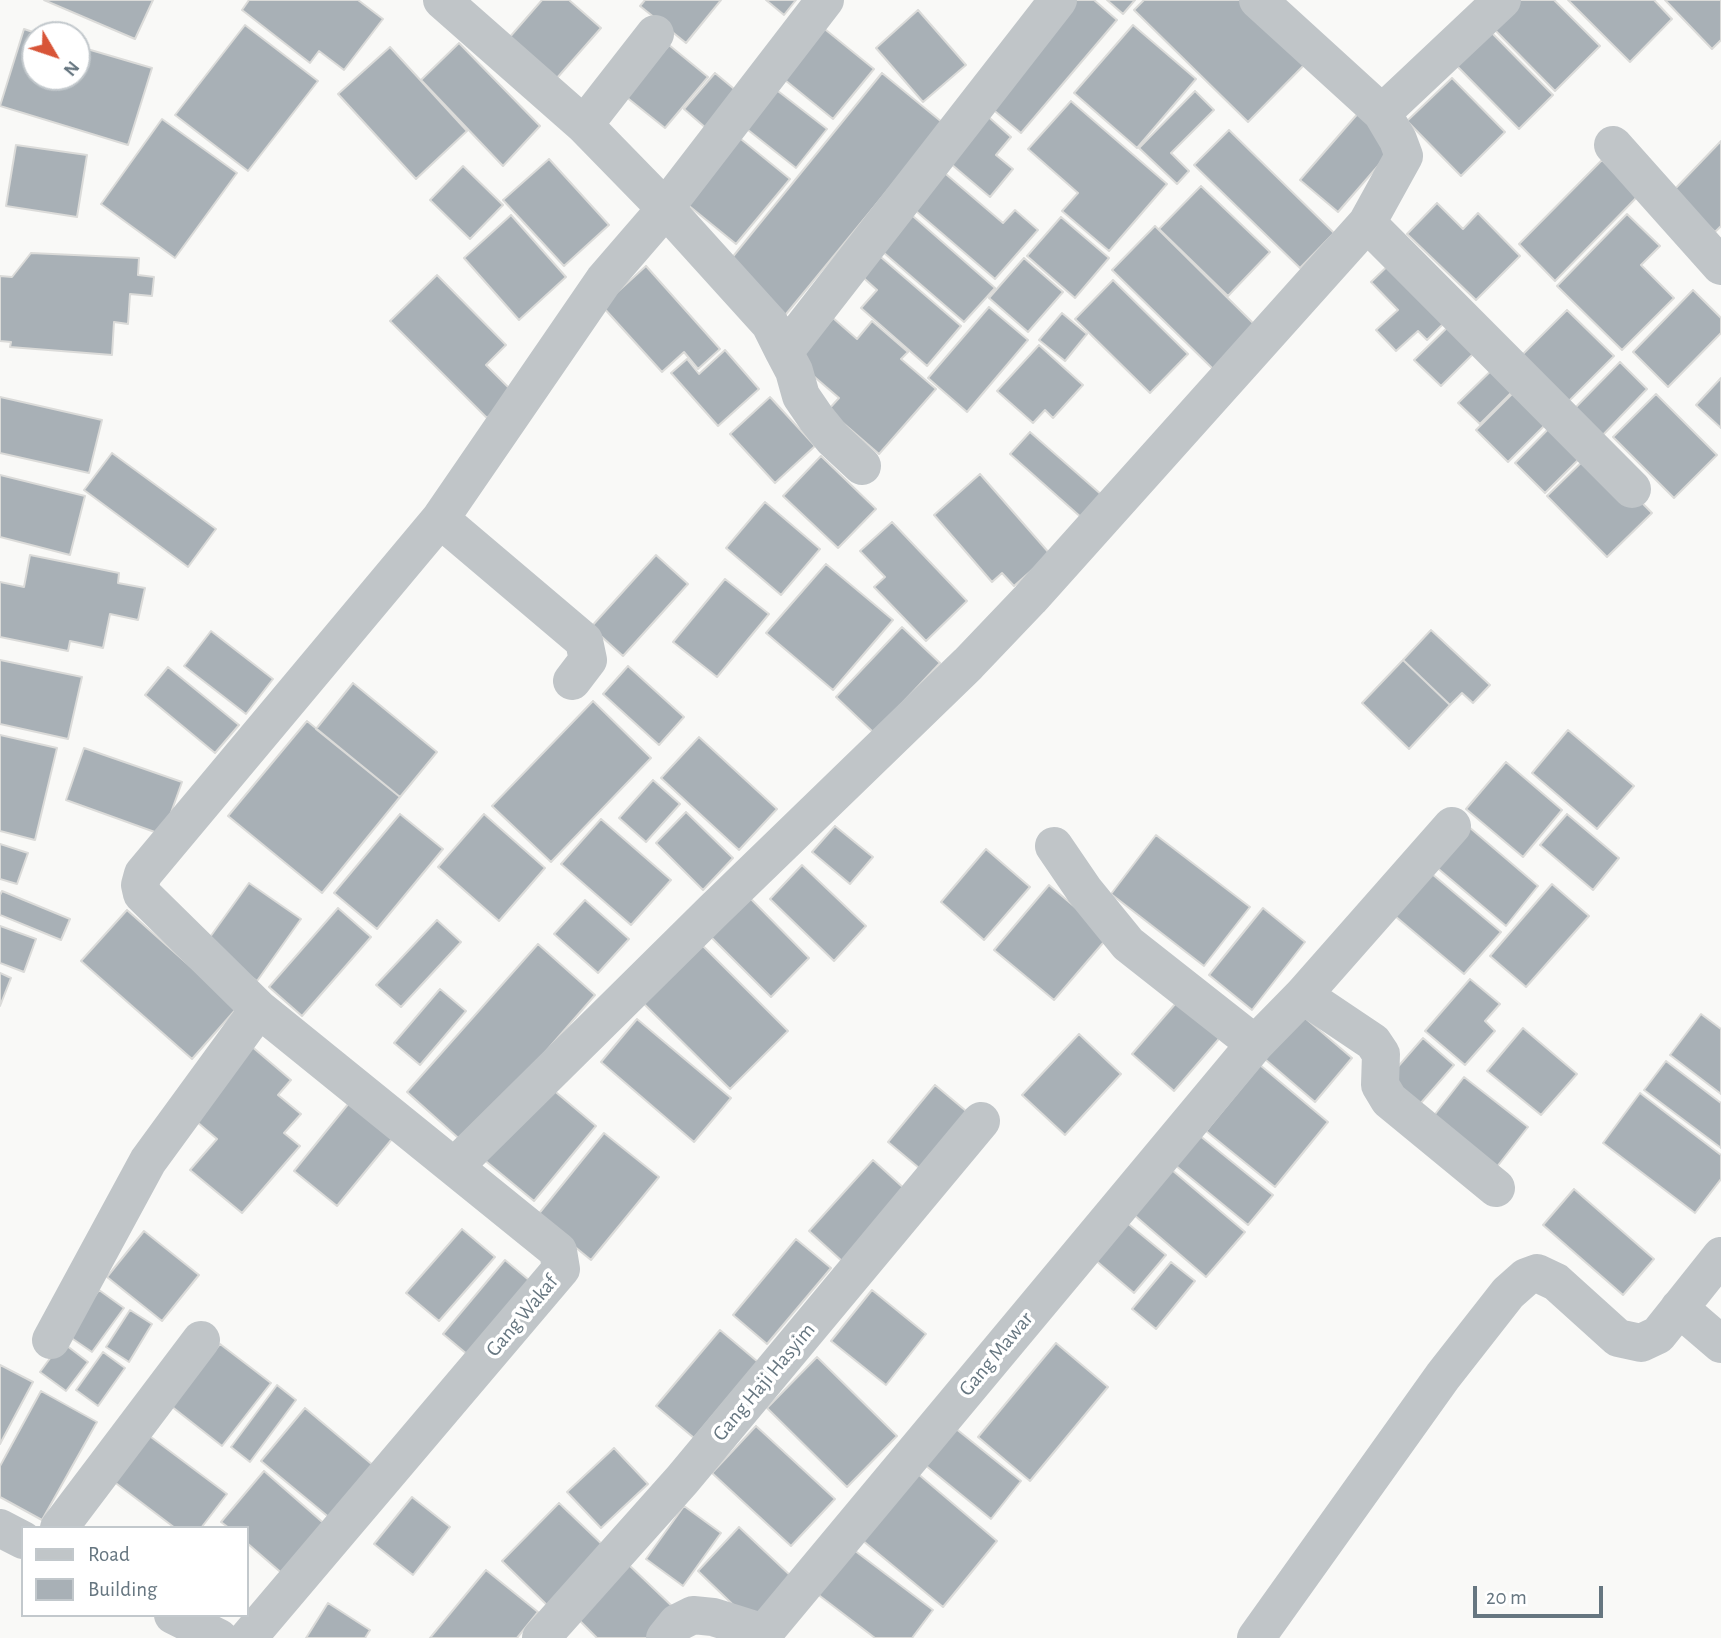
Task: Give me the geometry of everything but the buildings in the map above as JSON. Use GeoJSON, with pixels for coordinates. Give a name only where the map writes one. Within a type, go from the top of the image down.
{"type":"FeatureCollection","features":[{"type":"Feature","properties":{"kind":"street"},"geometry":{"type":"LineString","coordinates":[[442,0],[584,125],[660,215],[770,324],[794,371],[801,396],[833,439],[862,466]]}},
{"type":"Feature","properties":{"kind":"street","name":"Gang Wakaf"},"geometry":{"type":"LineString","coordinates":[[248,1638],[561,1269],[558,1251],[259,1009],[142,894],[140,885],[143,874],[440,519],[604,280],[660,215],[825,0]]}},
{"type":"Feature","properties":{"kind":"street"},"geometry":{"type":"LineString","coordinates":[[784,352],[1058,0]]}},
{"type":"Feature","properties":{"kind":"street"},"geometry":{"type":"LineString","coordinates":[[455,1166],[968,664],[1030,599],[1367,223],[1404,156],[1398,140],[1382,113],[1258,0]]}},
{"type":"Feature","properties":{"kind":"street"},"geometry":{"type":"LineString","coordinates":[[1382,113],[1502,0]]}},
{"type":"Feature","properties":{"kind":"street"},"geometry":{"type":"LineString","coordinates":[[584,125],[655,34]]}},
{"type":"Feature","properties":{"kind":"street"},"geometry":{"type":"LineString","coordinates":[[1613,145],[1721,266]]}},
{"type":"Feature","properties":{"kind":"street"},"geometry":{"type":"LineString","coordinates":[[1367,223],[1632,489]]}},
{"type":"Feature","properties":{"kind":"street"},"geometry":{"type":"LineString","coordinates":[[440,519],[584,641],[588,660],[572,681]]}},
{"type":"Feature","properties":{"kind":"street","name":"Gang Mawar"},"geometry":{"type":"LineString","coordinates":[[665,1638],[677,1623],[693,1615],[713,1616],[764,1633],[1255,1044],[1303,995],[1452,827]]}},
{"type":"Feature","properties":{"kind":"street"},"geometry":{"type":"LineString","coordinates":[[1054,846],[1084,890],[1128,944],[1255,1044]]}},
{"type":"Feature","properties":{"kind":"street"},"geometry":{"type":"LineString","coordinates":[[1303,995],[1373,1042],[1381,1055],[1380,1085],[1389,1100],[1496,1188]]}},
{"type":"Feature","properties":{"kind":"street"},"geometry":{"type":"LineString","coordinates":[[51,1340],[148,1161],[259,1009]]}},
{"type":"Feature","properties":{"kind":"street","name":"Gang Haji Hasyim"},"geometry":{"type":"LineString","coordinates":[[541,1638],[682,1480],[981,1121]]}},
{"type":"Feature","properties":{"kind":"street"},"geometry":{"type":"LineString","coordinates":[[1256,1638],[1443,1376],[1508,1293],[1526,1277],[1537,1273],[1556,1282],[1618,1338],[1641,1343],[1658,1335],[1721,1255]]}},
{"type":"Feature","properties":{"kind":"street"},"geometry":{"type":"LineString","coordinates":[[1679,1308],[1721,1344]]}},
{"type":"Feature","properties":{"kind":"street"},"geometry":{"type":"LineString","coordinates":[[61,1526],[201,1340]]}},
{"type":"Feature","properties":{"kind":"street"},"geometry":{"type":"LineString","coordinates":[[0,1528],[21,1539]]}},
{"type":"Feature","properties":{"kind":"street"},"geometry":{"type":"LineString","coordinates":[[177,1617],[219,1638]]}}]}
